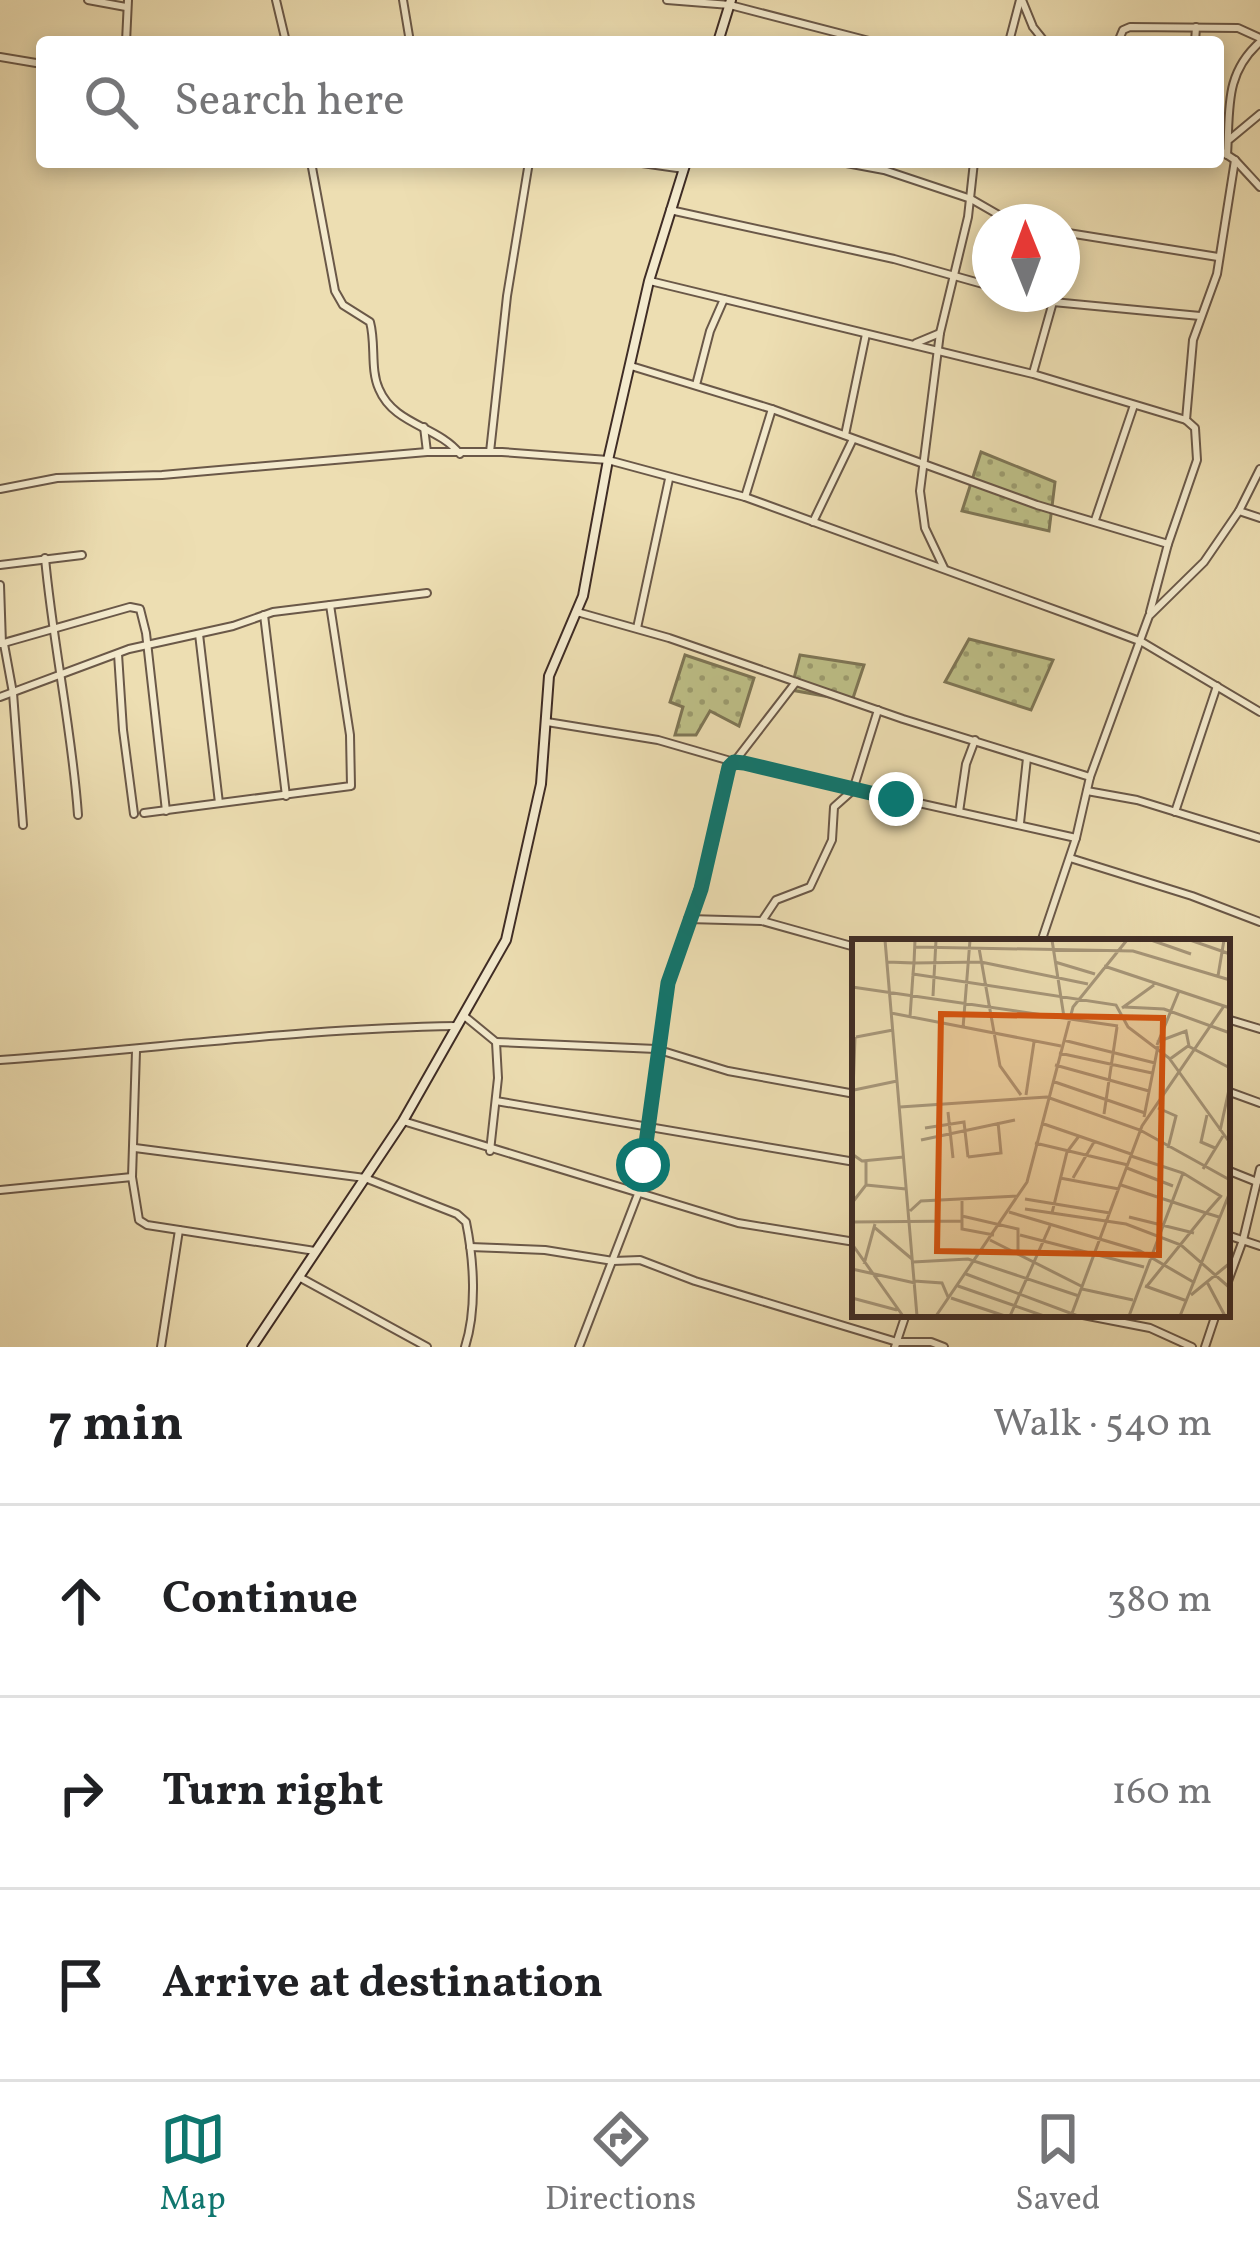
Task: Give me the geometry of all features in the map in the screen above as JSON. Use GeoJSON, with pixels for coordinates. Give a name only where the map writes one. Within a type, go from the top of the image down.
{"type":"FeatureCollection","features":[{"type":"Feature","properties":{"kind":"street"},"geometry":{"type":"LineString","coordinates":[[88,0],[128,3],[126,36]]}},
{"type":"Feature","properties":{"kind":"street"},"geometry":{"type":"LineString","coordinates":[[276,0],[285,36]]}},
{"type":"Feature","properties":{"kind":"street"},"geometry":{"type":"LineString","coordinates":[[404,0],[409,36]]}},
{"type":"Feature","properties":{"kind":"street"},"geometry":{"type":"LineString","coordinates":[[667,0],[730,2],[852,36]]}},
{"type":"Feature","properties":{"kind":"street"},"geometry":{"type":"LineString","coordinates":[[1011,36],[1021,0]]}},
{"type":"Feature","properties":{"kind":"street"},"geometry":{"type":"LineString","coordinates":[[1021,0],[1041,36]]}},
{"type":"Feature","properties":{"kind":"street"},"geometry":{"type":"LineString","coordinates":[[720,36],[730,2]]}},
{"type":"Feature","properties":{"kind":"street"},"geometry":{"type":"LineString","coordinates":[[1120,36],[1130,27],[1245,28],[1260,40],[1237,67],[1220,258],[1192,340],[1186,420]]}},
{"type":"Feature","properties":{"kind":"street"},"geometry":{"type":"LineString","coordinates":[[1195,36],[1196,27]]}},
{"type":"Feature","properties":{"kind":"street"},"geometry":{"type":"LineString","coordinates":[[0,57],[36,63]]}},
{"type":"Feature","properties":{"kind":"street"},"geometry":{"type":"LineString","coordinates":[[1228,140],[1260,114]]}},
{"type":"Feature","properties":{"kind":"street"},"geometry":{"type":"LineString","coordinates":[[1224,153],[1260,187]]}},
{"type":"Feature","properties":{"kind":"street"},"geometry":{"type":"LineString","coordinates":[[312,168],[338,300],[370,322],[375,375],[383,398],[394,411],[441,435],[460,454]]}},
{"type":"Feature","properties":{"kind":"street"},"geometry":{"type":"LineString","coordinates":[[490,452],[507,296],[528,168]]}},
{"type":"Feature","properties":{"kind":"street"},"geometry":{"type":"LineString","coordinates":[[253,1347],[403,1121],[506,940],[537,803],[549,676],[577,612],[649,281],[684,168]]}},
{"type":"Feature","properties":{"kind":"street"},"geometry":{"type":"LineString","coordinates":[[873,168],[979,204]]}},
{"type":"Feature","properties":{"kind":"street"},"geometry":{"type":"LineString","coordinates":[[945,568],[930,545],[920,511],[937,352],[973,168]]}},
{"type":"Feature","properties":{"kind":"street"},"geometry":{"type":"LineString","coordinates":[[670,210],[972,280]]}},
{"type":"Feature","properties":{"kind":"street"},"geometry":{"type":"LineString","coordinates":[[1080,235],[1220,258]]}},
{"type":"Feature","properties":{"kind":"street"},"geometry":{"type":"LineString","coordinates":[[649,281],[1033,374],[1186,420],[1195,428],[1197,460],[1142,642],[1090,777],[1076,838],[1042,939]]}},
{"type":"Feature","properties":{"kind":"street"},"geometry":{"type":"LineString","coordinates":[[696,385],[724,298]]}},
{"type":"Feature","properties":{"kind":"street"},"geometry":{"type":"LineString","coordinates":[[1080,305],[1200,316]]}},
{"type":"Feature","properties":{"kind":"street"},"geometry":{"type":"LineString","coordinates":[[1033,374],[1050,312]]}},
{"type":"Feature","properties":{"kind":"street"},"geometry":{"type":"LineString","coordinates":[[912,344],[940,333]]}},
{"type":"Feature","properties":{"kind":"street"},"geometry":{"type":"LineString","coordinates":[[813,522],[849,437],[866,334]]}},
{"type":"Feature","properties":{"kind":"street"},"geometry":{"type":"LineString","coordinates":[[630,366],[772,410],[1037,505],[1168,544]]}},
{"type":"Feature","properties":{"kind":"street"},"geometry":{"type":"LineString","coordinates":[[1095,520],[1134,405]]}},
{"type":"Feature","properties":{"kind":"street"},"geometry":{"type":"LineString","coordinates":[[745,496],[772,410]]}},
{"type":"Feature","properties":{"kind":"street"},"geometry":{"type":"LineString","coordinates":[[424,428],[427,452]]}},
{"type":"Feature","properties":{"kind":"street"},"geometry":{"type":"LineString","coordinates":[[0,489],[57,478],[162,475],[427,452],[608,460],[745,496],[1142,642],[1260,712]]}},
{"type":"Feature","properties":{"kind":"street"},"geometry":{"type":"LineString","coordinates":[[1149,616],[1197,571],[1239,511],[1260,469]]}},
{"type":"Feature","properties":{"kind":"street"},"geometry":{"type":"LineString","coordinates":[[637,628],[669,479]]}},
{"type":"Feature","properties":{"kind":"street"},"geometry":{"type":"LineString","coordinates":[[1239,511],[1260,518]]}},
{"type":"Feature","properties":{"kind":"street"},"geometry":{"type":"LineString","coordinates":[[0,566],[82,555]]}},
{"type":"Feature","properties":{"kind":"street"},"geometry":{"type":"LineString","coordinates":[[45,559],[78,815]]}},
{"type":"Feature","properties":{"kind":"street"},"geometry":{"type":"LineString","coordinates":[[0,585],[2,644],[13,693],[23,825]]}},
{"type":"Feature","properties":{"kind":"street"},"geometry":{"type":"LineString","coordinates":[[0,697],[118,654],[264,615],[427,592]]}},
{"type":"Feature","properties":{"kind":"street"},"geometry":{"type":"LineString","coordinates":[[144,813],[349,788],[353,783],[350,735],[330,605]]}},
{"type":"Feature","properties":{"kind":"street"},"geometry":{"type":"LineString","coordinates":[[2,644],[136,607],[142,612],[166,811]]}},
{"type":"Feature","properties":{"kind":"street"},"geometry":{"type":"LineString","coordinates":[[577,612],[1090,777]]}},
{"type":"Feature","properties":{"kind":"street"},"geometry":{"type":"LineString","coordinates":[[264,615],[286,796]]}},
{"type":"Feature","properties":{"kind":"street"},"geometry":{"type":"LineString","coordinates":[[200,634],[219,805]]}},
{"type":"Feature","properties":{"kind":"street"},"geometry":{"type":"LineString","coordinates":[[118,654],[134,814]]}},
{"type":"Feature","properties":{"kind":"street"},"geometry":{"type":"LineString","coordinates":[[579,1347],[638,1194],[668,983],[714,842],[725,774],[796,682]]}},
{"type":"Feature","properties":{"kind":"street"},"geometry":{"type":"LineString","coordinates":[[1174,812],[1217,686]]}},
{"type":"Feature","properties":{"kind":"street"},"geometry":{"type":"LineString","coordinates":[[761,921],[776,900],[810,886],[832,840],[834,807],[854,790],[878,710]]}},
{"type":"Feature","properties":{"kind":"street"},"geometry":{"type":"LineString","coordinates":[[544,721],[658,740],[734,762],[1076,838]]}},
{"type":"Feature","properties":{"kind":"street"},"geometry":{"type":"LineString","coordinates":[[959,812],[975,740]]}},
{"type":"Feature","properties":{"kind":"street"},"geometry":{"type":"LineString","coordinates":[[1020,823],[1028,758]]}},
{"type":"Feature","properties":{"kind":"street"},"geometry":{"type":"LineString","coordinates":[[1087,791],[1260,838]]}},
{"type":"Feature","properties":{"kind":"street"},"geometry":{"type":"LineString","coordinates":[[1069,858],[1260,922]]}},
{"type":"Feature","properties":{"kind":"street"},"geometry":{"type":"LineString","coordinates":[[688,919],[761,921],[852,946]]}},
{"type":"Feature","properties":{"kind":"street"},"geometry":{"type":"LineString","coordinates":[[464,1016],[496,1042],[656,1049],[728,1071],[852,1093]]}},
{"type":"Feature","properties":{"kind":"street"},"geometry":{"type":"LineString","coordinates":[[1230,1020],[1260,1029]]}},
{"type":"Feature","properties":{"kind":"street"},"geometry":{"type":"LineString","coordinates":[[0,1060],[136,1051],[268,1035],[459,1026]]}},
{"type":"Feature","properties":{"kind":"street"},"geometry":{"type":"LineString","coordinates":[[490,1150],[496,1042]]}},
{"type":"Feature","properties":{"kind":"street"},"geometry":{"type":"LineString","coordinates":[[136,1051],[132,1177],[139,1220],[318,1251]]}},
{"type":"Feature","properties":{"kind":"street"},"geometry":{"type":"LineString","coordinates":[[1230,1092],[1260,1103]]}},
{"type":"Feature","properties":{"kind":"street"},"geometry":{"type":"LineString","coordinates":[[496,1101],[852,1162]]}},
{"type":"Feature","properties":{"kind":"street"},"geometry":{"type":"LineString","coordinates":[[403,1121],[738,1223],[852,1242]]}},
{"type":"Feature","properties":{"kind":"street"},"geometry":{"type":"LineString","coordinates":[[135,1148],[365,1178],[457,1214],[466,1222],[470,1247],[471,1312],[465,1347]]}},
{"type":"Feature","properties":{"kind":"street"},"geometry":{"type":"LineString","coordinates":[[1230,1276],[1260,1169]]}},
{"type":"Feature","properties":{"kind":"street"},"geometry":{"type":"LineString","coordinates":[[1230,1171],[1258,1182]]}},
{"type":"Feature","properties":{"kind":"street"},"geometry":{"type":"LineString","coordinates":[[0,1190],[132,1177]]}},
{"type":"Feature","properties":{"kind":"street"},"geometry":{"type":"LineString","coordinates":[[161,1347],[179,1230]]}},
{"type":"Feature","properties":{"kind":"street"},"geometry":{"type":"LineString","coordinates":[[1230,1236],[1260,1246]]}},
{"type":"Feature","properties":{"kind":"street"},"geometry":{"type":"LineString","coordinates":[[470,1247],[652,1263],[896,1345],[931,1342],[944,1347]]}},
{"type":"Feature","properties":{"kind":"street"},"geometry":{"type":"LineString","coordinates":[[299,1277],[427,1347]]}},
{"type":"Feature","properties":{"kind":"street"},"geometry":{"type":"LineString","coordinates":[[1093,1317],[1150,1328],[1192,1347]]}},
{"type":"Feature","properties":{"kind":"street"},"geometry":{"type":"LineString","coordinates":[[1204,1347],[1215,1317]]}},
{"type":"Feature","properties":{"kind":"green space"},"geometry":{"type":"Polygon","coordinates":[[[981,452],[1055,482],[1049,531],[962,511],[981,452]]]}},
{"type":"Feature","properties":{"kind":"green space"},"geometry":{"type":"Polygon","coordinates":[[[969,639],[1053,660],[1031,710],[945,682],[969,639]]]}},
{"type":"Feature","properties":{"kind":"green space"},"geometry":{"type":"Polygon","coordinates":[[[685,655],[754,678],[739,726],[710,711],[696,735],[675,735],[683,707],[670,702],[685,655]]]}},
{"type":"Feature","properties":{"kind":"green space"},"geometry":{"type":"Polygon","coordinates":[[[800,655],[864,665],[852,701],[791,690],[800,655]]]}},
{"type":"Feature","properties":{"kind":"route"},"geometry":{"type":"LineString","coordinates":[[643,1165],[668,983],[701,889],[729,767],[744,763],[896,799]]}}]}
